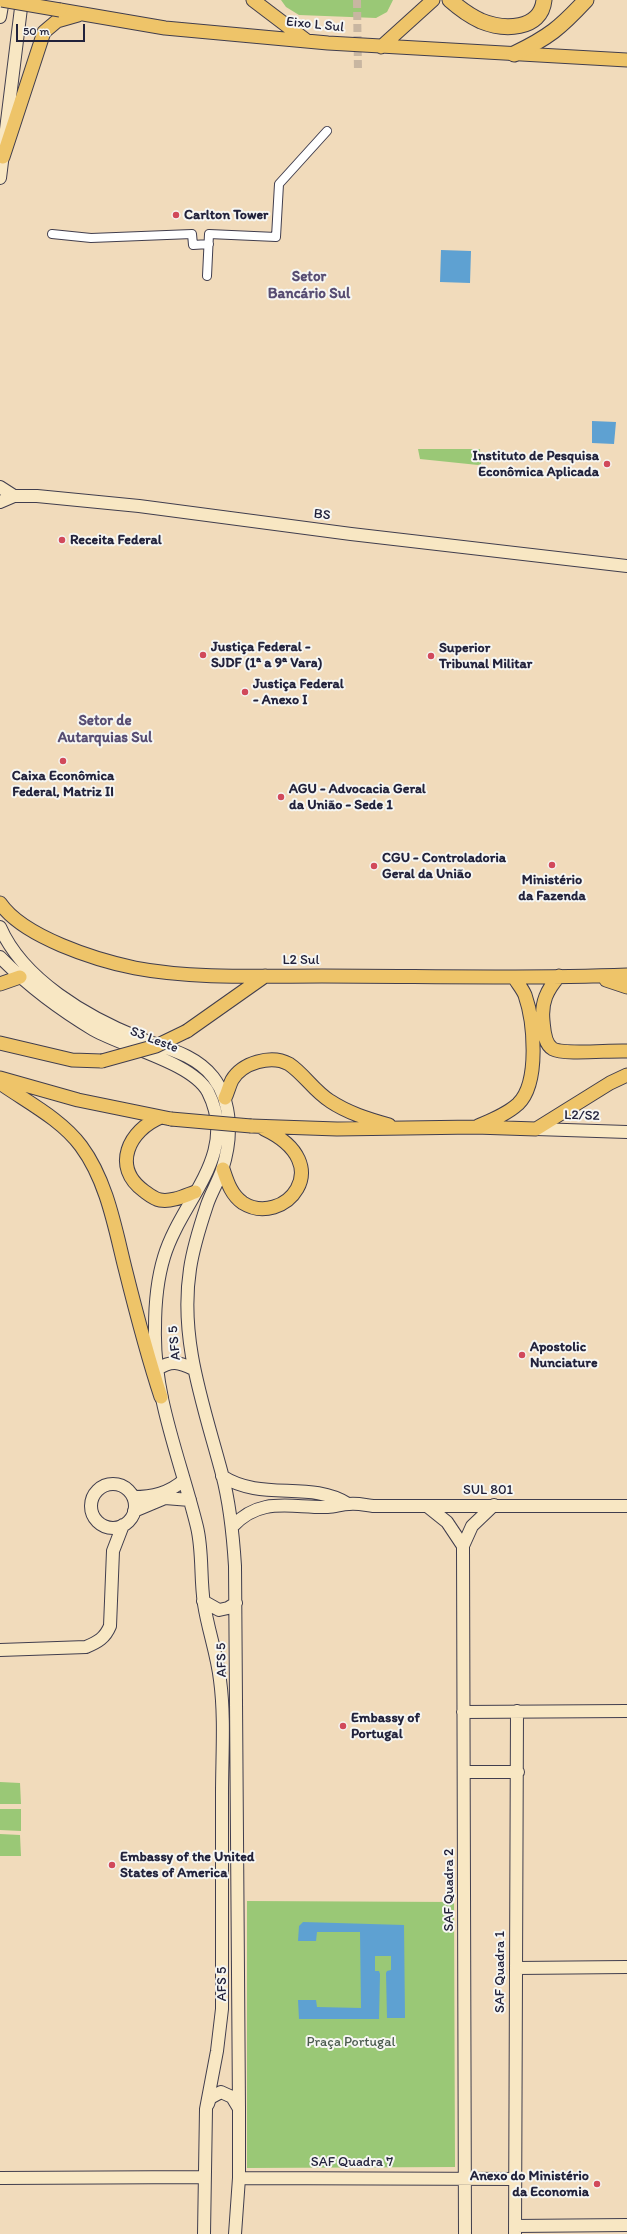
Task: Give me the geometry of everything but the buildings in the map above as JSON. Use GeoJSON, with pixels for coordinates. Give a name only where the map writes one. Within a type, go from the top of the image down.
{"type":"FeatureCollection","features":[{"type":"Feature","properties":{"kind":"highway"},"geometry":{"type":"LineString","coordinates":[[450,0],[480,21],[509,28],[531,21],[541,12],[544,0]]}},
{"type":"Feature","properties":{"kind":"highway"},"geometry":{"type":"LineString","coordinates":[[514,54],[537,43],[561,27],[586,0]]}},
{"type":"Feature","properties":{"kind":"main road","name":"Eixo L Sul"},"geometry":{"type":"LineString","coordinates":[[3,0],[86,13],[165,28],[381,47],[627,60]]}},
{"type":"Feature","properties":{"kind":"main road"},"geometry":{"type":"LineString","coordinates":[[253,0],[307,41]]}},
{"type":"Feature","properties":{"kind":"main road"},"geometry":{"type":"LineString","coordinates":[[381,47],[433,0]]}},
{"type":"Feature","properties":{"kind":"main road"},"geometry":{"type":"LineString","coordinates":[[2,157],[44,32],[57,21],[86,13]]}},
{"type":"Feature","properties":{"kind":"main road"},"geometry":{"type":"LineString","coordinates":[[0,903],[16,919],[58,944],[102,960],[167,972],[265,976]]}},
{"type":"Feature","properties":{"kind":"main road","name":"L2 Sul"},"geometry":{"type":"LineString","coordinates":[[0,1043],[72,1060],[102,1061],[156,1046],[187,1031],[265,976],[627,976]]}},
{"type":"Feature","properties":{"kind":"main road"},"geometry":{"type":"LineString","coordinates":[[559,976],[544,998],[542,1013],[545,1038],[549,1045],[553,1049],[564,1051],[627,1051]]}},
{"type":"Feature","properties":{"kind":"main road"},"geometry":{"type":"LineString","coordinates":[[0,984],[20,977]]}},
{"type":"Feature","properties":{"kind":"main road"},"geometry":{"type":"LineString","coordinates":[[475,1127],[502,1115],[518,1103],[526,1093],[532,1076],[532,1032],[528,1008],[524,994],[514,977]]}},
{"type":"Feature","properties":{"kind":"main road"},"geometry":{"type":"LineString","coordinates":[[595,977],[627,986]]}},
{"type":"Feature","properties":{"kind":"main road"},"geometry":{"type":"LineString","coordinates":[[614,1050],[627,1046]]}},
{"type":"Feature","properties":{"kind":"main road"},"geometry":{"type":"LineString","coordinates":[[225,1098],[232,1080],[242,1069],[257,1062],[276,1060],[288,1064],[323,1097],[339,1107],[363,1117],[403,1129]]}},
{"type":"Feature","properties":{"kind":"main road"},"geometry":{"type":"LineString","coordinates":[[0,1078],[78,1100],[166,1118],[255,1126],[403,1129],[475,1127],[536,1129],[610,1083],[627,1075]]}},
{"type":"Feature","properties":{"kind":"main road"},"geometry":{"type":"LineString","coordinates":[[0,1083],[55,1121],[81,1146],[100,1181],[115,1221],[140,1327],[161,1397]]}},
{"type":"Feature","properties":{"kind":"main road"},"geometry":{"type":"LineString","coordinates":[[166,1118],[147,1123],[138,1131],[130,1144],[126,1160],[130,1175],[138,1187],[159,1200],[170,1200],[195,1192]]}},
{"type":"Feature","properties":{"kind":"main road"},"geometry":{"type":"LineString","coordinates":[[223,1169],[235,1196],[243,1203],[252,1206],[264,1208],[276,1206],[287,1201],[295,1193],[302,1176],[302,1168],[294,1149],[281,1138],[255,1126]]}},
{"type":"Feature","properties":{"kind":"street"},"geometry":{"type":"LineString","coordinates":[[0,17],[3,0]]}},
{"type":"Feature","properties":{"kind":"street"},"geometry":{"type":"LineString","coordinates":[[0,178],[22,0]]}},
{"type":"Feature","properties":{"kind":"street"},"geometry":{"type":"LineString","coordinates":[[207,276],[209,234],[276,237],[279,184],[327,131]]}},
{"type":"Feature","properties":{"kind":"street"},"geometry":{"type":"LineString","coordinates":[[52,234],[90,238],[192,234],[193,245],[209,244]]}},
{"type":"Feature","properties":{"kind":"street"},"geometry":{"type":"LineString","coordinates":[[0,487],[14,496]]}},
{"type":"Feature","properties":{"kind":"street","name":"BS"},"geometry":{"type":"LineString","coordinates":[[0,502],[14,496],[37,496],[139,506],[351,534],[627,566]]}},
{"type":"Feature","properties":{"kind":"street","name":"S3 Leste"},"geometry":{"type":"LineString","coordinates":[[0,926],[21,959],[56,992],[101,1022],[190,1057],[213,1077],[225,1098]]}},
{"type":"Feature","properties":{"kind":"street","name":"S3 Leste"},"geometry":{"type":"LineString","coordinates":[[0,957],[20,977],[56,1006],[114,1041],[184,1068],[206,1088],[215,1108],[218,1132],[213,1160],[195,1192]]}},
{"type":"Feature","properties":{"kind":"street","name":"AFS 5"},"geometry":{"type":"LineString","coordinates":[[225,1098],[229,1136],[223,1169],[207,1204],[190,1269],[187,1296],[188,1334],[193,1369],[222,1476],[233,1526],[236,1602],[239,2108],[239,2178],[236,2234]]}},
{"type":"Feature","properties":{"kind":"street","name":"L2/S2"},"geometry":{"type":"LineString","coordinates":[[536,1129],[627,1132]]}},
{"type":"Feature","properties":{"kind":"street"},"geometry":{"type":"LineString","coordinates":[[610,1132],[627,1140]]}},
{"type":"Feature","properties":{"kind":"street","name":"AFS 5"},"geometry":{"type":"LineString","coordinates":[[195,1192],[164,1256],[158,1285],[155,1329],[161,1397],[190,1500],[200,1544],[203,1601],[218,1664],[222,1710],[222,2009],[217,2051],[206,2109],[204,2234]]}},
{"type":"Feature","properties":{"kind":"street"},"geometry":{"type":"LineString","coordinates":[[158,1369],[171,1362],[183,1364],[193,1369]]}},
{"type":"Feature","properties":{"kind":"street","name":"SUL 801"},"geometry":{"type":"LineString","coordinates":[[222,1476],[235,1484],[258,1490],[325,1494],[348,1504]]}},
{"type":"Feature","properties":{"kind":"street"},"geometry":{"type":"LineString","coordinates":[[133,1497],[152,1496],[171,1491],[184,1480]]}},
{"type":"Feature","properties":{"kind":"street"},"geometry":{"type":"LineString","coordinates":[[100,1523],[113,1528],[124,1525],[131,1519],[134,1511],[133,1497],[126,1488],[119,1485],[105,1485],[94,1495],[91,1507],[113,1551]]}},
{"type":"Feature","properties":{"kind":"street"},"geometry":{"type":"LineString","coordinates":[[297,1506],[298,1492]]}},
{"type":"Feature","properties":{"kind":"street"},"geometry":{"type":"LineString","coordinates":[[134,1511],[165,1498],[190,1500]]}},
{"type":"Feature","properties":{"kind":"street","name":"SUL 801"},"geometry":{"type":"LineString","coordinates":[[233,1526],[244,1515],[259,1508],[297,1506],[327,1507],[348,1504],[427,1506],[627,1506]]}},
{"type":"Feature","properties":{"kind":"street","name":"SAF Quadra 2"},"geometry":{"type":"LineString","coordinates":[[465,2234],[463,1546],[472,1526],[494,1505]]}},
{"type":"Feature","properties":{"kind":"street"},"geometry":{"type":"LineString","coordinates":[[427,1506],[447,1522],[463,1546]]}},
{"type":"Feature","properties":{"kind":"street"},"geometry":{"type":"LineString","coordinates":[[0,1650],[86,1647],[97,1643],[106,1635],[110,1626],[113,1551],[124,1525]]}},
{"type":"Feature","properties":{"kind":"street"},"geometry":{"type":"LineString","coordinates":[[203,1601],[219,1610],[228,1608],[236,1602]]}},
{"type":"Feature","properties":{"kind":"street","name":"SAF Quadra 1"},"geometry":{"type":"LineString","coordinates":[[515,2230],[518,1772],[517,1711]]}},
{"type":"Feature","properties":{"kind":"street"},"geometry":{"type":"LineString","coordinates":[[463,1712],[627,1711]]}},
{"type":"Feature","properties":{"kind":"street"},"geometry":{"type":"LineString","coordinates":[[464,1772],[518,1772]]}},
{"type":"Feature","properties":{"kind":"street"},"geometry":{"type":"LineString","coordinates":[[516,1968],[627,1967]]}},
{"type":"Feature","properties":{"kind":"street"},"geometry":{"type":"LineString","coordinates":[[206,2109],[210,2098],[222,2092],[232,2097],[239,2108]]}},
{"type":"Feature","properties":{"kind":"street"},"geometry":{"type":"LineString","coordinates":[[0,2178],[204,2177]]}},
{"type":"Feature","properties":{"kind":"street","name":"SAF Quadra 7"},"geometry":{"type":"LineString","coordinates":[[239,2178],[515,2179]]}},
{"type":"Feature","properties":{"kind":"street"},"geometry":{"type":"LineString","coordinates":[[515,2230],[627,2225]]}},
{"type":"Feature","properties":{"kind":"green space"},"geometry":{"type":"Polygon","coordinates":[[[281,0],[393,0],[387,12],[376,18],[299,15],[286,7],[281,0]]]}},
{"type":"Feature","properties":{"kind":"green space"},"geometry":{"type":"Polygon","coordinates":[[[418,449],[480,449],[481,464],[478,465],[420,459],[418,449]]]}},
{"type":"Feature","properties":{"kind":"green space"},"geometry":{"type":"Polygon","coordinates":[[[0,1782],[20,1783],[21,1804],[0,1804],[0,1782]]]}},
{"type":"Feature","properties":{"kind":"green space"},"geometry":{"type":"Polygon","coordinates":[[[0,1809],[21,1809],[21,1831],[0,1830],[0,1809]]]}},
{"type":"Feature","properties":{"kind":"green space"},"geometry":{"type":"Polygon","coordinates":[[[0,1834],[20,1835],[21,1856],[0,1856],[0,1834]]]}},
{"type":"Feature","properties":{"kind":"green space","name":"Praça Portugal"},"geometry":{"type":"Polygon","coordinates":[[[247,1901],[454,1902],[455,2167],[247,2168],[247,1901]]]}},
{"type":"Feature","properties":{"kind":"water"},"geometry":{"type":"Polygon","coordinates":[[[441,250],[471,251],[470,283],[440,282],[441,250]]]}},
{"type":"Feature","properties":{"kind":"water"},"geometry":{"type":"Polygon","coordinates":[[[592,421],[616,422],[614,444],[592,443],[592,421]]]}},
{"type":"Feature","properties":{"kind":"water"},"geometry":{"type":"Polygon","coordinates":[[[303,1922],[404,1925],[405,2018],[387,2018],[386,1973],[387,1971],[391,1970],[391,1956],[375,1956],[375,1971],[379,1971],[380,1974],[379,2019],[299,2019],[298,2000],[316,2000],[317,2007],[361,2008],[360,1932],[317,1932],[316,1941],[298,1941],[299,1926],[303,1922]]]}},
{"type":"Feature","properties":{"kind":"tunnel"},"geometry":{"type":"LineString","coordinates":[[357,0],[358,72]]}},
{"type":"Feature","properties":{"kind":"place","name":"Carlton Tower"},"geometry":{"type":"Point","coordinates":[176,215]}},
{"type":"Feature","properties":{"kind":"place","name":"Instituto de Pesquisa Econômica Aplicada"},"geometry":{"type":"Point","coordinates":[607,464]}},
{"type":"Feature","properties":{"kind":"place","name":"Receita Federal"},"geometry":{"type":"Point","coordinates":[62,540]}},
{"type":"Feature","properties":{"kind":"place","name":"Justiça Federal - SJDF (1ª a 9ª Vara)"},"geometry":{"type":"Point","coordinates":[203,655]}},
{"type":"Feature","properties":{"kind":"place","name":"Superior Tribunal Militar"},"geometry":{"type":"Point","coordinates":[431,656]}},
{"type":"Feature","properties":{"kind":"place","name":"Justiça Federal - Anexo I"},"geometry":{"type":"Point","coordinates":[245,692]}},
{"type":"Feature","properties":{"kind":"place","name":"Caixa Econômica Federal, Matriz II"},"geometry":{"type":"Point","coordinates":[63,761]}},
{"type":"Feature","properties":{"kind":"place","name":"AGU - Advocacia Geral da União - Sede 1"},"geometry":{"type":"Point","coordinates":[281,797]}},
{"type":"Feature","properties":{"kind":"place","name":"Ministério da Fazenda"},"geometry":{"type":"Point","coordinates":[552,865]}},
{"type":"Feature","properties":{"kind":"place","name":"CGU - Controladoria Geral da União"},"geometry":{"type":"Point","coordinates":[374,866]}},
{"type":"Feature","properties":{"kind":"place","name":"Apostolic Nunciature"},"geometry":{"type":"Point","coordinates":[522,1355]}},
{"type":"Feature","properties":{"kind":"place","name":"Embassy of Portugal"},"geometry":{"type":"Point","coordinates":[343,1726]}},
{"type":"Feature","properties":{"kind":"place","name":"Embassy of the United States of America"},"geometry":{"type":"Point","coordinates":[112,1865]}},
{"type":"Feature","properties":{"kind":"place","name":"Anexo do Ministério da Economia"},"geometry":{"type":"Point","coordinates":[597,2184]}},
{"type":"Feature","properties":{"kind":"district","name":"Setor Bancário Sul"},"geometry":{"type":"Point","coordinates":[309,286]}},
{"type":"Feature","properties":{"kind":"district","name":"Setor de Autarquias Sul"},"geometry":{"type":"Point","coordinates":[105,730]}}]}
